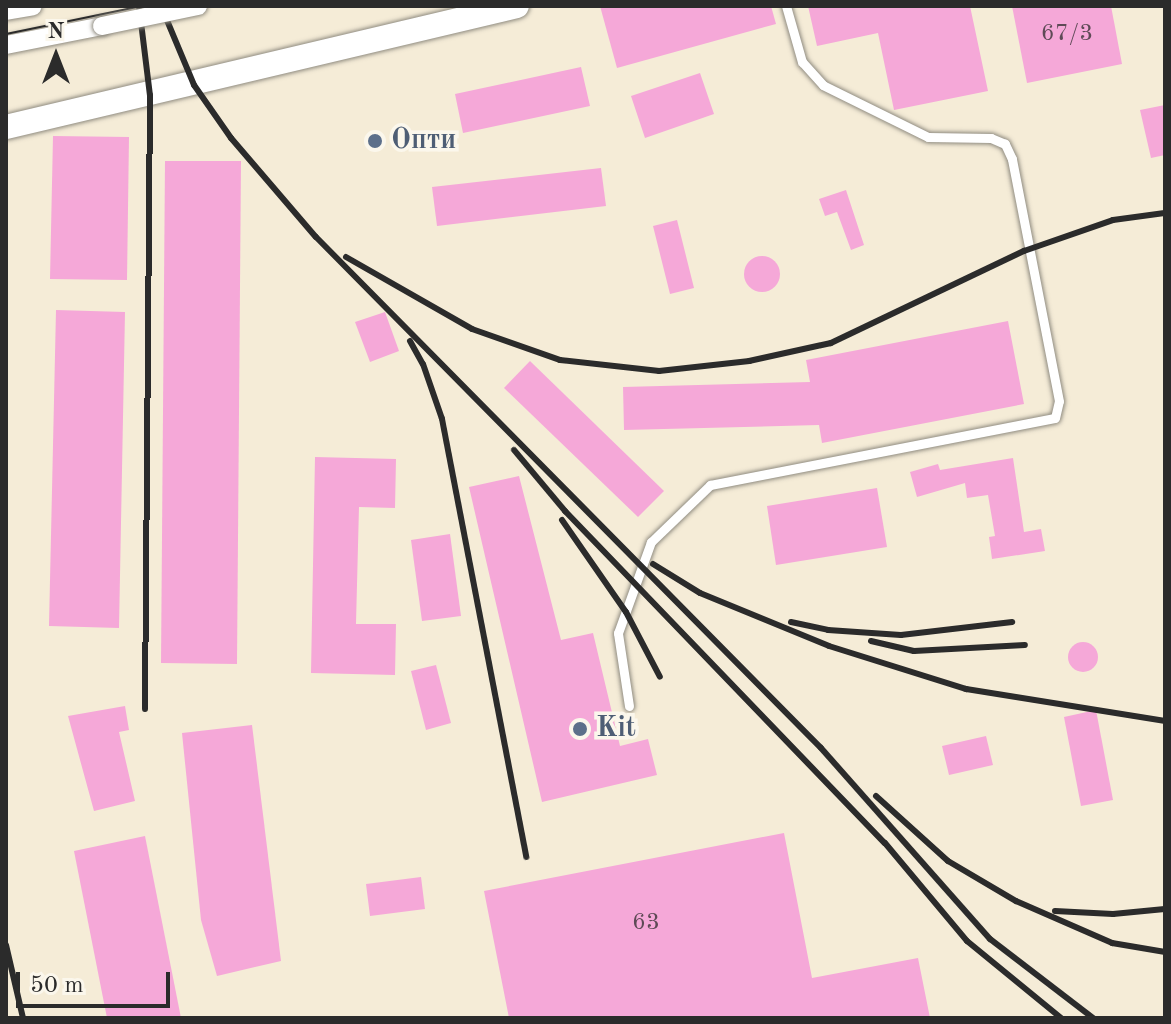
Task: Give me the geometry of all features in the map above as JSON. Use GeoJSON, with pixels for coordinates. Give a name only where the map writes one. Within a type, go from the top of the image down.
{"type":"FeatureCollection","features":[{"type":"Feature","properties":{"kind":"main road"},"geometry":{"type":"LineString","coordinates":[[6,127],[517,6]]}},
{"type":"Feature","properties":{"kind":"street"},"geometry":{"type":"LineString","coordinates":[[6,11],[33,6]]}},
{"type":"Feature","properties":{"kind":"street"},"geometry":{"type":"LineString","coordinates":[[6,45],[198,6]]}},
{"type":"Feature","properties":{"kind":"lane"},"geometry":{"type":"LineString","coordinates":[[629,706],[618,633],[622,620],[651,542],[710,485],[1055,418],[1059,401],[1012,159],[1005,144],[991,138],[928,137],[823,85],[802,62],[786,6]]}},
{"type":"Feature","properties":{"kind":"building"},"geometry":{"type":"Polygon","coordinates":[[[600,6],[771,6],[776,24],[617,68],[600,6]]]}},
{"type":"Feature","properties":{"kind":"building"},"geometry":{"type":"Polygon","coordinates":[[[808,6],[970,6],[988,91],[894,110],[878,33],[817,46],[808,6]]]}},
{"type":"Feature","properties":{"kind":"building"},"geometry":{"type":"Polygon","coordinates":[[[1012,6],[1111,6],[1122,64],[1027,83],[1012,6]]]}},
{"type":"Feature","properties":{"kind":"building"},"geometry":{"type":"Polygon","coordinates":[[[581,67],[590,106],[463,133],[455,94],[581,67]]]}},
{"type":"Feature","properties":{"kind":"building"},"geometry":{"type":"Polygon","coordinates":[[[700,73],[714,114],[645,138],[631,96],[700,73]]]}},
{"type":"Feature","properties":{"kind":"building"},"geometry":{"type":"Polygon","coordinates":[[[1165,105],[1165,155],[1151,158],[1140,110],[1165,105]]]}},
{"type":"Feature","properties":{"kind":"building"},"geometry":{"type":"Polygon","coordinates":[[[53,136],[129,137],[127,280],[50,279],[53,136]]]}},
{"type":"Feature","properties":{"kind":"building"},"geometry":{"type":"Polygon","coordinates":[[[165,161],[241,161],[237,664],[161,663],[165,161]]]}},
{"type":"Feature","properties":{"kind":"building"},"geometry":{"type":"Polygon","coordinates":[[[601,168],[606,206],[437,226],[432,187],[601,168]]]}},
{"type":"Feature","properties":{"kind":"building"},"geometry":{"type":"Polygon","coordinates":[[[846,190],[864,245],[851,250],[837,212],[825,216],[819,199],[846,190]]]}},
{"type":"Feature","properties":{"kind":"building"},"geometry":{"type":"Polygon","coordinates":[[[677,220],[694,288],[670,294],[653,226],[677,220]]]}},
{"type":"Feature","properties":{"kind":"building"},"geometry":{"type":"Polygon","coordinates":[[[762,256],[774,262],[780,274],[774,286],[762,292],[750,286],[744,274],[750,262],[762,256]]]}},
{"type":"Feature","properties":{"kind":"building"},"geometry":{"type":"Polygon","coordinates":[[[56,310],[125,312],[119,628],[49,626],[56,310]]]}},
{"type":"Feature","properties":{"kind":"building"},"geometry":{"type":"Polygon","coordinates":[[[385,312],[399,351],[370,362],[355,322],[385,312]]]}},
{"type":"Feature","properties":{"kind":"building"},"geometry":{"type":"Polygon","coordinates":[[[1008,321],[1024,404],[822,443],[819,425],[624,430],[623,387],[810,382],[806,360],[1008,321]]]}},
{"type":"Feature","properties":{"kind":"building"},"geometry":{"type":"Polygon","coordinates":[[[530,361],[664,491],[638,517],[504,388],[530,361]]]}},
{"type":"Feature","properties":{"kind":"building"},"geometry":{"type":"Polygon","coordinates":[[[315,457],[396,459],[395,508],[359,507],[356,624],[396,624],[395,675],[311,673],[315,457]]]}},
{"type":"Feature","properties":{"kind":"building"},"geometry":{"type":"Polygon","coordinates":[[[1013,458],[1024,532],[1041,529],[1045,551],[992,559],[989,537],[995,536],[988,495],[967,498],[965,483],[917,497],[910,472],[938,464],[940,470],[1013,458]]]}},
{"type":"Feature","properties":{"kind":"building"},"geometry":{"type":"Polygon","coordinates":[[[519,476],[561,640],[593,633],[620,746],[648,739],[657,775],[542,802],[469,487],[519,476]]]}},
{"type":"Feature","properties":{"kind":"building"},"geometry":{"type":"Polygon","coordinates":[[[877,488],[887,547],[776,565],[767,506],[877,488]]]}},
{"type":"Feature","properties":{"kind":"building"},"geometry":{"type":"Polygon","coordinates":[[[450,534],[461,616],[422,621],[411,540],[450,534]]]}},
{"type":"Feature","properties":{"kind":"building"},"geometry":{"type":"Polygon","coordinates":[[[1083,642],[1093,647],[1098,657],[1093,667],[1083,672],[1073,667],[1068,657],[1073,647],[1083,642]]]}},
{"type":"Feature","properties":{"kind":"building"},"geometry":{"type":"Polygon","coordinates":[[[436,665],[451,723],[426,730],[411,671],[436,665]]]}},
{"type":"Feature","properties":{"kind":"building"},"geometry":{"type":"Polygon","coordinates":[[[125,706],[129,730],[119,732],[135,801],[94,811],[68,716],[125,706]]]}},
{"type":"Feature","properties":{"kind":"building"},"geometry":{"type":"Polygon","coordinates":[[[1096,710],[1113,800],[1081,806],[1064,717],[1096,710]]]}},
{"type":"Feature","properties":{"kind":"building"},"geometry":{"type":"Polygon","coordinates":[[[252,725],[281,961],[217,976],[201,920],[182,733],[252,725]]]}},
{"type":"Feature","properties":{"kind":"building"},"geometry":{"type":"Polygon","coordinates":[[[986,736],[993,765],[949,775],[942,746],[986,736]]]}},
{"type":"Feature","properties":{"kind":"building"},"geometry":{"type":"Polygon","coordinates":[[[784,833],[812,978],[918,958],[930,1018],[509,1018],[484,891],[784,833]]]}},
{"type":"Feature","properties":{"kind":"building"},"geometry":{"type":"Polygon","coordinates":[[[145,836],[181,1018],[107,1018],[74,851],[145,836]]]}},
{"type":"Feature","properties":{"kind":"building"},"geometry":{"type":"Polygon","coordinates":[[[421,877],[425,909],[370,916],[366,884],[421,877]]]}},
{"type":"Feature","properties":{"kind":"tram line"},"geometry":{"type":"LineString","coordinates":[[6,34],[143,6]]}},
{"type":"Feature","properties":{"kind":"railway"},"geometry":{"type":"LineString","coordinates":[[139,6],[150,95],[145,709]]}},
{"type":"Feature","properties":{"kind":"railway"},"geometry":{"type":"LineString","coordinates":[[161,6],[194,85],[231,138],[316,237],[821,748],[990,939],[1093,1018]]}},
{"type":"Feature","properties":{"kind":"railway"},"geometry":{"type":"LineString","coordinates":[[346,257],[472,329],[560,360],[659,371],[749,361],[831,343],[1024,251],[1113,220],[1165,213]]}},
{"type":"Feature","properties":{"kind":"railway"},"geometry":{"type":"LineString","coordinates":[[410,341],[423,364],[442,419],[526,857]]}},
{"type":"Feature","properties":{"kind":"railway"},"geometry":{"type":"LineString","coordinates":[[514,450],[565,511],[885,843],[967,941],[1061,1018]]}},
{"type":"Feature","properties":{"kind":"railway"},"geometry":{"type":"LineString","coordinates":[[562,520],[626,612],[660,677]]}},
{"type":"Feature","properties":{"kind":"railway"},"geometry":{"type":"LineString","coordinates":[[653,564],[700,593],[829,646],[966,689],[1165,721]]}},
{"type":"Feature","properties":{"kind":"railway"},"geometry":{"type":"LineString","coordinates":[[791,622],[828,630],[901,635],[1012,622]]}},
{"type":"Feature","properties":{"kind":"railway"},"geometry":{"type":"LineString","coordinates":[[871,641],[914,651],[1025,645]]}},
{"type":"Feature","properties":{"kind":"railway"},"geometry":{"type":"LineString","coordinates":[[876,796],[948,861],[1016,901],[1112,943],[1165,952]]}},
{"type":"Feature","properties":{"kind":"railway"},"geometry":{"type":"LineString","coordinates":[[1055,911],[1113,914],[1165,909]]}},
{"type":"Feature","properties":{"kind":"railway"},"geometry":{"type":"LineString","coordinates":[[6,945],[23,1018]]}},
{"type":"Feature","properties":{"kind":"place","name":"Опти"},"geometry":{"type":"Point","coordinates":[375,141]}},
{"type":"Feature","properties":{"kind":"place","name":"Kit"},"geometry":{"type":"Point","coordinates":[580,729]}}]}
